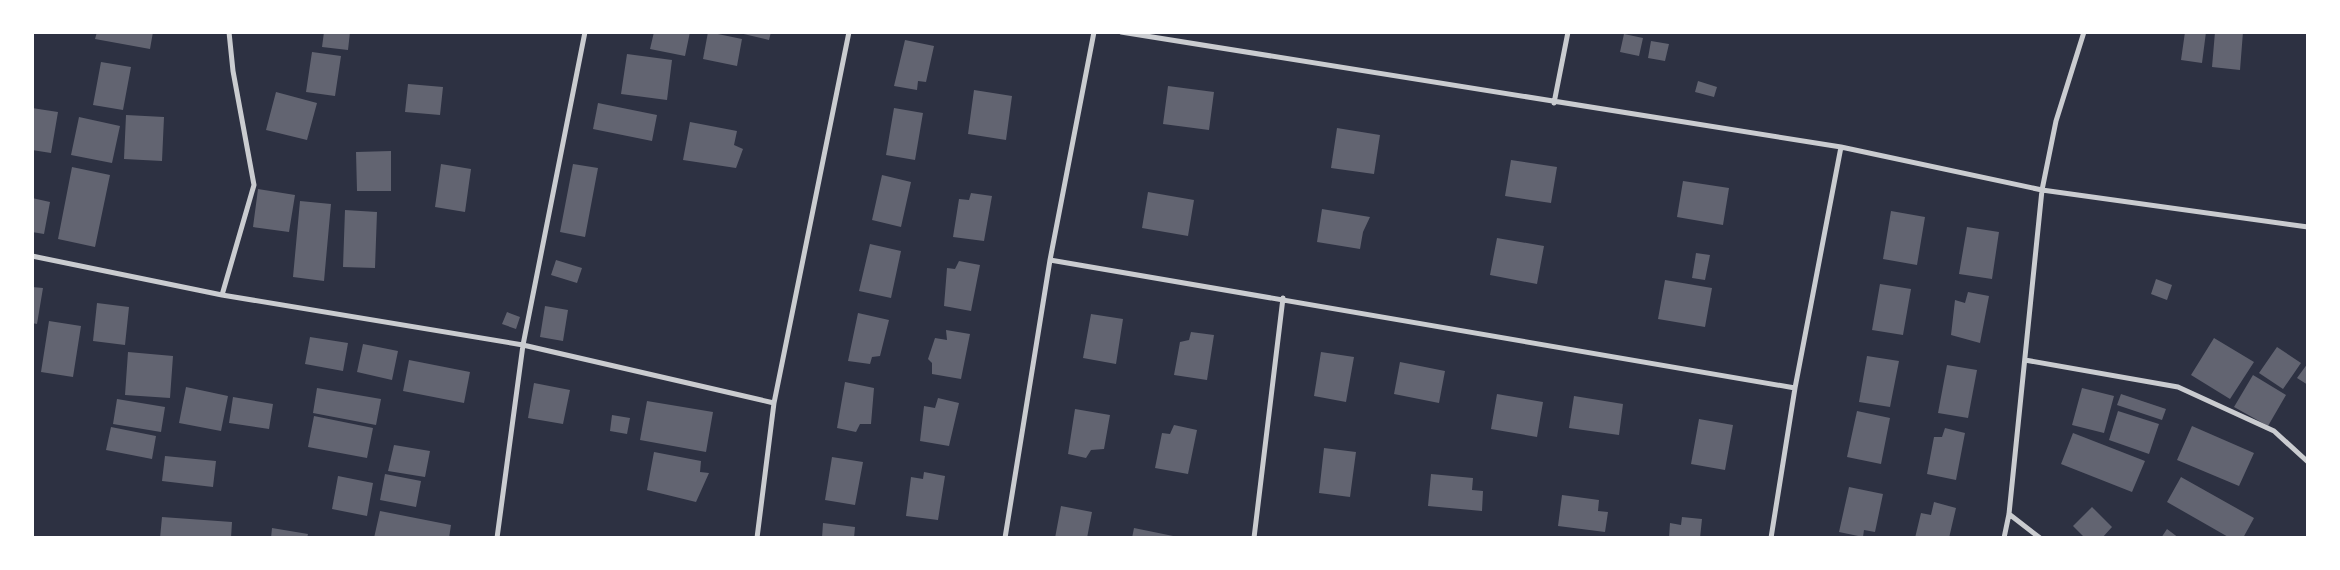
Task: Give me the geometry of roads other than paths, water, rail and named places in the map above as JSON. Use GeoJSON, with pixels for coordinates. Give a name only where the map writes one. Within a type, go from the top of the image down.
{"type":"FeatureCollection","features":[{"type":"Feature","properties":{"kind":"street"},"geometry":{"type":"LineString","coordinates":[[222,295],[254,185],[233,71],[229,32]]}},
{"type":"Feature","properties":{"kind":"street"},"geometry":{"type":"LineString","coordinates":[[497,538],[523,345],[585,32]]}},
{"type":"Feature","properties":{"kind":"street"},"geometry":{"type":"LineString","coordinates":[[757,538],[774,403],[849,32]]}},
{"type":"Feature","properties":{"kind":"street"},"geometry":{"type":"LineString","coordinates":[[1006,538],[1050,260],[1094,32]]}},
{"type":"Feature","properties":{"kind":"street"},"geometry":{"type":"LineString","coordinates":[[1121,32],[1841,147],[2042,190],[2308,227]]}},
{"type":"Feature","properties":{"kind":"street"},"geometry":{"type":"LineString","coordinates":[[1554,102],[1568,32]]}},
{"type":"Feature","properties":{"kind":"street"},"geometry":{"type":"LineString","coordinates":[[2004,538],[2010,514],[2042,190],[2056,121],[2084,32]]}},
{"type":"Feature","properties":{"kind":"street"},"geometry":{"type":"LineString","coordinates":[[1771,538],[1795,388],[1841,147]]}},
{"type":"Feature","properties":{"kind":"street"},"geometry":{"type":"LineString","coordinates":[[32,256],[222,295],[523,345],[774,403]]}},
{"type":"Feature","properties":{"kind":"street"},"geometry":{"type":"LineString","coordinates":[[1050,260],[1283,298],[1795,388]]}},
{"type":"Feature","properties":{"kind":"street"},"geometry":{"type":"LineString","coordinates":[[1254,538],[1283,298]]}},
{"type":"Feature","properties":{"kind":"street"},"geometry":{"type":"LineString","coordinates":[[2025,360],[2178,387],[2274,431],[2308,462]]}},
{"type":"Feature","properties":{"kind":"street"},"geometry":{"type":"LineString","coordinates":[[2010,514],[2040,538]]}}]}
